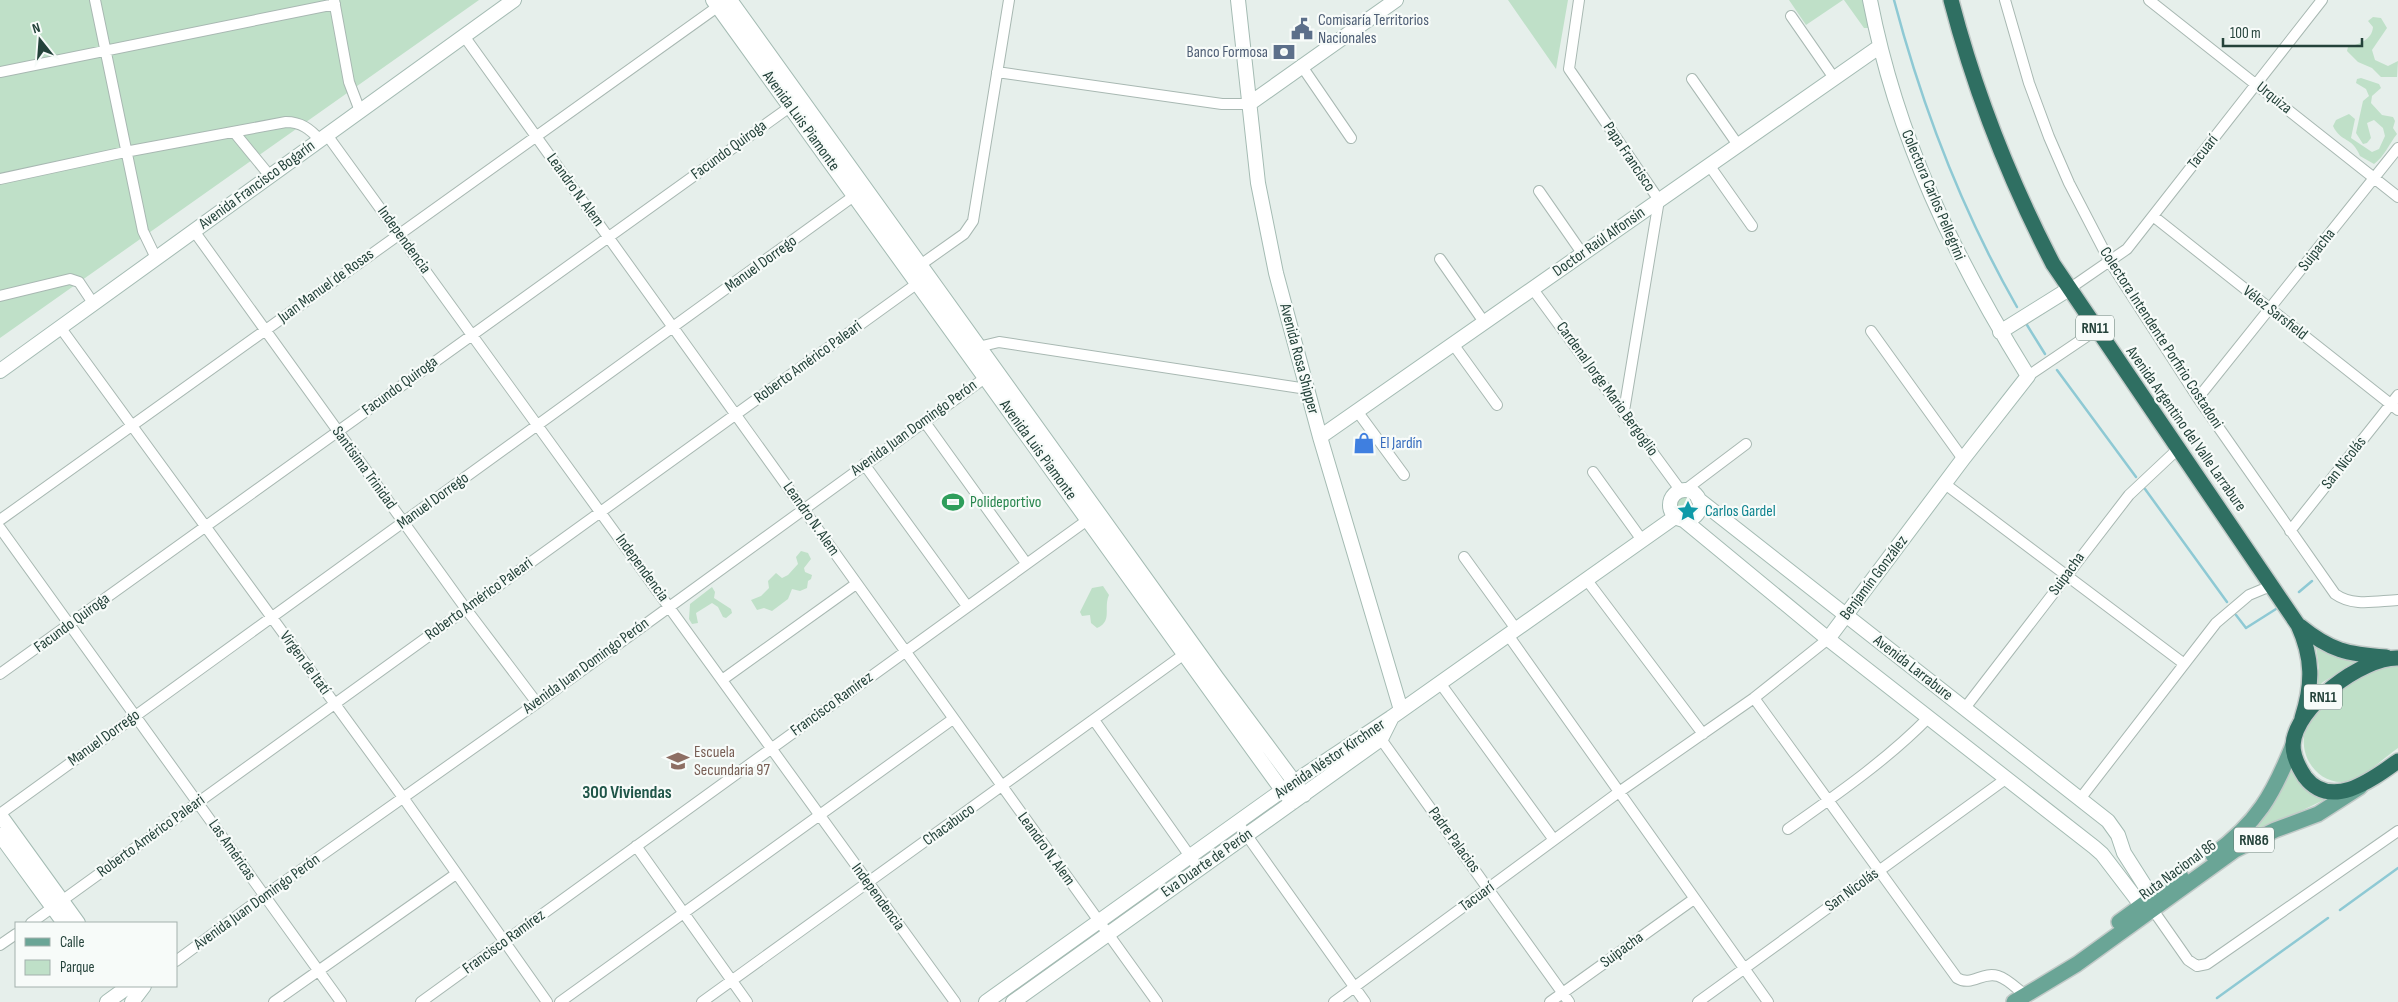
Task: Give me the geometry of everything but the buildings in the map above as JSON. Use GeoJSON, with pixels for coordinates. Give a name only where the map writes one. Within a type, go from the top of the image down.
{"type":"FeatureCollection","features":[{"type":"Feature","properties":{"kind":"highway","name":"Avenida Argentino del Valle Larrabure"},"geometry":{"type":"LineString","coordinates":[[1951,0],[1998,148],[2024,208],[2053,264],[2096,330],[2273,585],[2298,625]]}},
{"type":"Feature","properties":{"kind":"highway","name":"RN11"},"geometry":{"type":"LineString","coordinates":[[2298,625],[2328,646],[2340,651],[2396,658]]}},
{"type":"Feature","properties":{"kind":"highway","name":"RN11"},"geometry":{"type":"LineString","coordinates":[[2293,745],[2310,686],[2312,669],[2306,642],[2298,625]]}},
{"type":"Feature","properties":{"kind":"highway","name":"RN11"},"geometry":{"type":"LineString","coordinates":[[2302,718],[2315,703],[2350,674],[2396,658]]}},
{"type":"Feature","properties":{"kind":"highway"},"geometry":{"type":"LineString","coordinates":[[2293,745],[2295,758],[2301,771],[2316,787],[2328,792],[2341,792],[2363,786],[2398,761]]}},
{"type":"Feature","properties":{"kind":"main road","name":"Ruta Nacional 86"},"geometry":{"type":"LineString","coordinates":[[2019,998],[2077,964],[2149,904],[2222,848],[2249,824],[2273,793],[2293,745]]}},
{"type":"Feature","properties":{"kind":"main road","name":"Ruta Nacional 86"},"geometry":{"type":"LineString","coordinates":[[2149,904],[2236,850],[2268,834],[2318,814],[2363,786]]}},
{"type":"Feature","properties":{"kind":"street"},"geometry":{"type":"LineString","coordinates":[[95,0],[143,232],[156,258]]}},
{"type":"Feature","properties":{"kind":"street","name":"Avenida Francisco Bogarín"},"geometry":{"type":"LineString","coordinates":[[0,371],[514,0]]}},
{"type":"Feature","properties":{"kind":"street","name":"Roberto Américo Paleari"},"geometry":{"type":"LineString","coordinates":[[32,922],[737,413],[919,274],[964,234],[973,220],[1009,0]]}},
{"type":"Feature","properties":{"kind":"street","name":"Avenida Rosa Shipper"},"geometry":{"type":"LineString","coordinates":[[1238,0],[1262,209],[1276,273],[1397,714]]}},
{"type":"Feature","properties":{"kind":"street"},"geometry":{"type":"LineString","coordinates":[[997,72],[1222,104],[1249,104],[1396,0]]}},
{"type":"Feature","properties":{"kind":"street","name":"Papa Francisco"},"geometry":{"type":"LineString","coordinates":[[1579,0],[1569,69],[1659,200],[1624,411]]}},
{"type":"Feature","properties":{"kind":"street","name":"Colectora Carlos Pellegrini"},"geometry":{"type":"LineString","coordinates":[[1870,0],[1879,47],[1897,107],[1936,208],[1965,269],[2000,332],[2028,376]]}},
{"type":"Feature","properties":{"kind":"street","name":"Colectora Intendente Porfirio Costadoni"},"geometry":{"type":"LineString","coordinates":[[2005,0],[2029,83],[2069,183],[2110,262],[2198,398],[2335,594],[2345,601],[2398,600]]}},
{"type":"Feature","properties":{"kind":"street","name":"Urquiza"},"geometry":{"type":"LineString","coordinates":[[2149,0],[2398,197]]}},
{"type":"Feature","properties":{"kind":"street","name":"Tacuarí"},"geometry":{"type":"LineString","coordinates":[[2069,289],[2127,249],[2322,0]]}},
{"type":"Feature","properties":{"kind":"street","name":"Avenida Luis Piamonte"},"geometry":{"type":"LineString","coordinates":[[722,1],[1190,650],[1294,782],[1298,798]]}},
{"type":"Feature","properties":{"kind":"street","name":"Juan Manuel de Rosas"},"geometry":{"type":"LineString","coordinates":[[0,520],[722,1]]}},
{"type":"Feature","properties":{"kind":"street"},"geometry":{"type":"LineString","coordinates":[[0,72],[334,2],[349,82],[360,111]]}},
{"type":"Feature","properties":{"kind":"street"},"geometry":{"type":"LineString","coordinates":[[1790,16],[1834,78]]}},
{"type":"Feature","properties":{"kind":"street","name":"Leandro N. Alem"},"geometry":{"type":"LineString","coordinates":[[464,36],[737,413],[856,584],[1157,1002]]}},
{"type":"Feature","properties":{"kind":"street","name":"Doctor Raúl Alfonsín"},"geometry":{"type":"LineString","coordinates":[[1320,437],[1879,47]]}},
{"type":"Feature","properties":{"kind":"street"},"geometry":{"type":"LineString","coordinates":[[1302,66],[1351,138]]}},
{"type":"Feature","properties":{"kind":"street"},"geometry":{"type":"LineString","coordinates":[[1692,79],[1738,145]]}},
{"type":"Feature","properties":{"kind":"street","name":"Facundo Quiroga"},"geometry":{"type":"LineString","coordinates":[[0,674],[796,103]]}},
{"type":"Feature","properties":{"kind":"street","name":"Independencia"},"geometry":{"type":"LineString","coordinates":[[0,179],[125,152],[294,122],[324,138],[399,234],[472,334],[954,1002]]}},
{"type":"Feature","properties":{"kind":"street"},"geometry":{"type":"LineString","coordinates":[[234,132],[270,176]]}},
{"type":"Feature","properties":{"kind":"street","name":"Suipacha"},"geometry":{"type":"LineString","coordinates":[[2198,398],[2398,148]]}},
{"type":"Feature","properties":{"kind":"street"},"geometry":{"type":"LineString","coordinates":[[1709,165],[1752,226]]}},
{"type":"Feature","properties":{"kind":"street"},"geometry":{"type":"LineString","coordinates":[[1539,191],[1582,253]]}},
{"type":"Feature","properties":{"kind":"street","name":"Manuel Dorrego"},"geometry":{"type":"LineString","coordinates":[[0,814],[860,192]]}},
{"type":"Feature","properties":{"kind":"street","name":"Vélez Sarsfield"},"geometry":{"type":"LineString","coordinates":[[2153,216],[2394,407]]}},
{"type":"Feature","properties":{"kind":"street","name":"Santisima Trinidad"},"geometry":{"type":"LineString","coordinates":[[194,231],[466,609],[537,703]]}},
{"type":"Feature","properties":{"kind":"street"},"geometry":{"type":"LineString","coordinates":[[1440,259],[1484,322]]}},
{"type":"Feature","properties":{"kind":"street"},"geometry":{"type":"LineString","coordinates":[[0,296],[70,279],[79,282],[94,303]]}},
{"type":"Feature","properties":{"kind":"street","name":"Cardenal Jorge Mario Bergoglio"},"geometry":{"type":"LineString","coordinates":[[1532,288],[1683,490]]}},
{"type":"Feature","properties":{"kind":"street"},"geometry":{"type":"LineString","coordinates":[[2000,332],[2069,289]]}},
{"type":"Feature","properties":{"kind":"street","name":"Virgen de Itatí"},"geometry":{"type":"LineString","coordinates":[[60,327],[402,796],[547,1002]]}},
{"type":"Feature","properties":{"kind":"street","name":"Benjamín González"},"geometry":{"type":"LineString","coordinates":[[1619,792],[1754,698],[1828,639],[2028,376],[2096,330]]}},
{"type":"Feature","properties":{"kind":"street"},"geometry":{"type":"LineString","coordinates":[[1871,331],[1963,459]]}},
{"type":"Feature","properties":{"kind":"street"},"geometry":{"type":"LineString","coordinates":[[973,349],[999,342],[1308,389]]}},
{"type":"Feature","properties":{"kind":"street"},"geometry":{"type":"LineString","coordinates":[[1453,344],[1497,405]]}},
{"type":"Feature","properties":{"kind":"street","name":"Avenida Juan Domingo Perón"},"geometry":{"type":"LineString","coordinates":[[178,960],[402,796],[537,703],[669,605],[991,374]]}},
{"type":"Feature","properties":{"kind":"street","name":"San Nicolás"},"geometry":{"type":"LineString","coordinates":[[2290,531],[2394,407],[2398,395]]}},
{"type":"Feature","properties":{"kind":"street"},"geometry":{"type":"LineString","coordinates":[[1357,411],[1404,475]]}},
{"type":"Feature","properties":{"kind":"street"},"geometry":{"type":"LineString","coordinates":[[924,421],[1026,563]]}},
{"type":"Feature","properties":{"kind":"street"},"geometry":{"type":"LineString","coordinates":[[1683,490],[1693,493],[1698,499],[1698,513],[1680,519],[1670,504],[1673,495],[1683,490],[1746,444]]}},
{"type":"Feature","properties":{"kind":"street","name":"Suipacha"},"geometry":{"type":"LineString","coordinates":[[1965,708],[2129,495],[2179,448]]}},
{"type":"Feature","properties":{"kind":"street"},"geometry":{"type":"LineString","coordinates":[[864,464],[967,606]]}},
{"type":"Feature","properties":{"kind":"street"},"geometry":{"type":"LineString","coordinates":[[1593,472],[1642,540]]}},
{"type":"Feature","properties":{"kind":"street"},"geometry":{"type":"LineString","coordinates":[[1945,484],[2068,574],[2183,663]]}},
{"type":"Feature","properties":{"kind":"street","name":"Avenida Larrabure"},"geometry":{"type":"LineString","coordinates":[[1698,499],[2114,826],[2124,853],[2149,904]]}},
{"type":"Feature","properties":{"kind":"street","name":"Francisco Ramírez"},"geometry":{"type":"LineString","coordinates":[[421,1002],[1093,516]]}},
{"type":"Feature","properties":{"kind":"street","name":"Avenida Néstor Kirchner"},"geometry":{"type":"LineString","coordinates":[[1397,714],[1642,540],[1680,519]]}},
{"type":"Feature","properties":{"kind":"street","name":"Avenida Larrabure"},"geometry":{"type":"LineString","coordinates":[[1680,519],[1828,639],[2102,854],[2149,904]]}},
{"type":"Feature","properties":{"kind":"street","name":"Las Américas"},"geometry":{"type":"LineString","coordinates":[[0,528],[199,802],[341,1002]]}},
{"type":"Feature","properties":{"kind":"street"},"geometry":{"type":"LineString","coordinates":[[1464,557],[1619,792],[1768,1002]]}},
{"type":"Feature","properties":{"kind":"street"},"geometry":{"type":"LineString","coordinates":[[1586,579],[1703,734]]}},
{"type":"Feature","properties":{"kind":"street"},"geometry":{"type":"LineString","coordinates":[[722,680],[856,584]]}},
{"type":"Feature","properties":{"kind":"street"},"geometry":{"type":"LineString","coordinates":[[2080,799],[2183,663],[2216,623],[2249,595],[2273,585]]}},
{"type":"Feature","properties":{"kind":"street","name":"Avenida Luis Piamonte"},"geometry":{"type":"LineString","coordinates":[[1190,650],[1282,790],[1298,798]]}},
{"type":"Feature","properties":{"kind":"street","name":"Chacabuco"},"geometry":{"type":"LineString","coordinates":[[702,1002],[1190,650]]}},
{"type":"Feature","properties":{"kind":"street"},"geometry":{"type":"LineString","coordinates":[[1440,683],[1554,840]]}},
{"type":"Feature","properties":{"kind":"street"},"geometry":{"type":"LineString","coordinates":[[1754,698],[1957,978],[1964,982],[1971,982],[1988,975],[1997,976],[2019,998]]}},
{"type":"Feature","properties":{"kind":"street","name":"Eva Duarte de Perón"},"geometry":{"type":"LineString","coordinates":[[1013,1002],[1298,798],[1377,734],[1397,714]]}},
{"type":"Feature","properties":{"kind":"street"},"geometry":{"type":"LineString","coordinates":[[1788,829],[1829,800],[1908,738],[1929,717]]}},
{"type":"Feature","properties":{"kind":"street"},"geometry":{"type":"LineString","coordinates":[[560,1002],[953,719]]}},
{"type":"Feature","properties":{"kind":"street"},"geometry":{"type":"LineString","coordinates":[[1094,720],[1199,869]]}},
{"type":"Feature","properties":{"kind":"street","name":"Avenida Néstor Kirchner"},"geometry":{"type":"LineString","coordinates":[[986,1002],[1282,790],[1377,734]]}},
{"type":"Feature","properties":{"kind":"street","name":"Padre Palacios"},"geometry":{"type":"LineString","coordinates":[[1377,734],[1570,1002]]}},
{"type":"Feature","properties":{"kind":"street","name":"San Nicolás"},"geometry":{"type":"LineString","coordinates":[[1698,1002],[2007,778]]}},
{"type":"Feature","properties":{"kind":"street","name":"Tacuarí"},"geometry":{"type":"LineString","coordinates":[[1334,1002],[1619,792]]}},
{"type":"Feature","properties":{"kind":"street"},"geometry":{"type":"LineString","coordinates":[[0,814],[57,904],[64,922]]}},
{"type":"Feature","properties":{"kind":"street"},"geometry":{"type":"LineString","coordinates":[[1238,823],[1365,1002]]}},
{"type":"Feature","properties":{"kind":"street"},"geometry":{"type":"LineString","coordinates":[[2149,904],[2188,960],[2197,966],[2207,964],[2398,832]]}},
{"type":"Feature","properties":{"kind":"street"},"geometry":{"type":"LineString","coordinates":[[0,835],[57,904],[77,922]]}},
{"type":"Feature","properties":{"kind":"street"},"geometry":{"type":"LineString","coordinates":[[2102,854],[2120,841]]}},
{"type":"Feature","properties":{"kind":"street"},"geometry":{"type":"LineString","coordinates":[[636,846],[685,912],[747,1002]]}},
{"type":"Feature","properties":{"kind":"street"},"geometry":{"type":"LineString","coordinates":[[274,1002],[456,874]]}},
{"type":"Feature","properties":{"kind":"street","name":"Suipacha"},"geometry":{"type":"LineString","coordinates":[[1550,1002],[1694,899]]}},
{"type":"Feature","properties":{"kind":"street"},"geometry":{"type":"LineString","coordinates":[[0,946],[15,935]]}},
{"type":"Feature","properties":{"kind":"street"},"geometry":{"type":"LineString","coordinates":[[122,996],[140,987]]}},
{"type":"Feature","properties":{"kind":"green space"},"geometry":{"type":"Polygon","coordinates":[[[0,0],[479,0],[0,338],[0,0]]]}},
{"type":"Feature","properties":{"kind":"green space"},"geometry":{"type":"Polygon","coordinates":[[[1508,0],[1568,0],[1556,69],[1508,0]]]}},
{"type":"Feature","properties":{"kind":"green space"},"geometry":{"type":"Polygon","coordinates":[[[1789,0],[1843,0],[1806,25],[1789,0]]]}},
{"type":"Feature","properties":{"kind":"green space"},"geometry":{"type":"Polygon","coordinates":[[[1844,0],[1865,0],[1871,28],[1864,28],[1844,0]]]}},
{"type":"Feature","properties":{"kind":"green space"},"geometry":{"type":"Polygon","coordinates":[[[2373,17],[2381,18],[2387,28],[2372,50],[2375,60],[2388,66],[2398,61],[2397,77],[2381,77],[2372,68],[2358,62],[2347,51],[2348,47],[2368,38],[2373,27],[2368,21],[2373,17]]]}},
{"type":"Feature","properties":{"kind":"green space"},"geometry":{"type":"Polygon","coordinates":[[[2361,78],[2379,84],[2381,88],[2372,96],[2371,103],[2382,115],[2393,117],[2395,121],[2393,128],[2397,134],[2384,154],[2374,164],[2360,156],[2354,145],[2339,135],[2333,126],[2336,120],[2349,114],[2355,119],[2351,138],[2372,152],[2379,149],[2385,136],[2383,128],[2374,120],[2367,123],[2371,138],[2367,143],[2363,144],[2356,133],[2363,101],[2369,96],[2366,89],[2356,83],[2357,79],[2361,78]]]}},
{"type":"Feature","properties":{"kind":"green space"},"geometry":{"type":"Polygon","coordinates":[[[1685,497],[1692,500],[1695,507],[1692,514],[1685,517],[1678,514],[1675,507],[1678,500],[1685,497]]]}},
{"type":"Feature","properties":{"kind":"green space"},"geometry":{"type":"Polygon","coordinates":[[[801,551],[808,553],[811,559],[804,568],[805,572],[812,575],[808,581],[807,588],[800,591],[792,589],[788,599],[772,611],[764,608],[757,610],[751,600],[761,596],[769,588],[768,581],[776,573],[782,578],[788,575],[798,564],[796,557],[801,551]]]}},
{"type":"Feature","properties":{"kind":"green space"},"geometry":{"type":"Polygon","coordinates":[[[1103,586],[1109,595],[1106,618],[1105,622],[1097,628],[1091,623],[1090,615],[1082,616],[1080,612],[1092,588],[1103,586]]]}},
{"type":"Feature","properties":{"kind":"green space"},"geometry":{"type":"Polygon","coordinates":[[[712,587],[715,592],[714,598],[731,609],[732,613],[726,618],[723,617],[718,607],[712,603],[696,613],[698,623],[692,624],[689,619],[690,604],[712,587]]]}},
{"type":"Feature","properties":{"kind":"green space"},"geometry":{"type":"Polygon","coordinates":[[[2316,647],[2330,655],[2359,660],[2323,682],[2315,690],[2319,668],[2316,647]]]}},
{"type":"Feature","properties":{"kind":"green space"},"geometry":{"type":"Polygon","coordinates":[[[2398,666],[2398,748],[2358,778],[2346,782],[2325,778],[2309,762],[2305,752],[2304,740],[2309,721],[2333,697],[2361,677],[2375,670],[2398,666]]]}},
{"type":"Feature","properties":{"kind":"green space"},"geometry":{"type":"Polygon","coordinates":[[[2291,761],[2332,796],[2272,825],[2250,833],[2280,790],[2291,761]]]}},
{"type":"Feature","properties":{"kind":"waterway"},"geometry":{"type":"LineString","coordinates":[[1894,0],[1917,79],[1945,157],[1961,196],[1997,271],[2017,307]]}},
{"type":"Feature","properties":{"kind":"waterway"},"geometry":{"type":"LineString","coordinates":[[2027,325],[2045,354]]}},
{"type":"Feature","properties":{"kind":"waterway"},"geometry":{"type":"LineString","coordinates":[[2057,370],[2136,477]]}},
{"type":"Feature","properties":{"kind":"waterway"},"geometry":{"type":"LineString","coordinates":[[2145,489],[2227,602]]}},
{"type":"Feature","properties":{"kind":"waterway"},"geometry":{"type":"LineString","coordinates":[[2299,592],[2312,581]]}},
{"type":"Feature","properties":{"kind":"waterway"},"geometry":{"type":"LineString","coordinates":[[2236,615],[2246,628],[2276,609]]}},
{"type":"Feature","properties":{"kind":"waterway"},"geometry":{"type":"LineString","coordinates":[[2340,910],[2398,868]]}},
{"type":"Feature","properties":{"kind":"waterway"},"geometry":{"type":"LineString","coordinates":[[2217,998],[2328,918]]}},
{"type":"Feature","properties":{"kind":"place","name":"Comisaría Territorios Nacionales"},"geometry":{"type":"Point","coordinates":[1302,29]}},
{"type":"Feature","properties":{"kind":"place","name":"Banco Formosa"},"geometry":{"type":"Point","coordinates":[1284,52]}},
{"type":"Feature","properties":{"kind":"place","name":"El Jardín"},"geometry":{"type":"Point","coordinates":[1364,443]}},
{"type":"Feature","properties":{"kind":"place","name":"Polideportivo"},"geometry":{"type":"Point","coordinates":[953,502]}},
{"type":"Feature","properties":{"kind":"place","name":"Carlos Gardel"},"geometry":{"type":"Point","coordinates":[1688,511]}},
{"type":"Feature","properties":{"kind":"place","name":"Escuela Secundaria 97"},"geometry":{"type":"Point","coordinates":[678,761]}},
{"type":"Feature","properties":{"kind":"district","name":"300 Viviendas"},"geometry":{"type":"Point","coordinates":[627,792]}}]}
